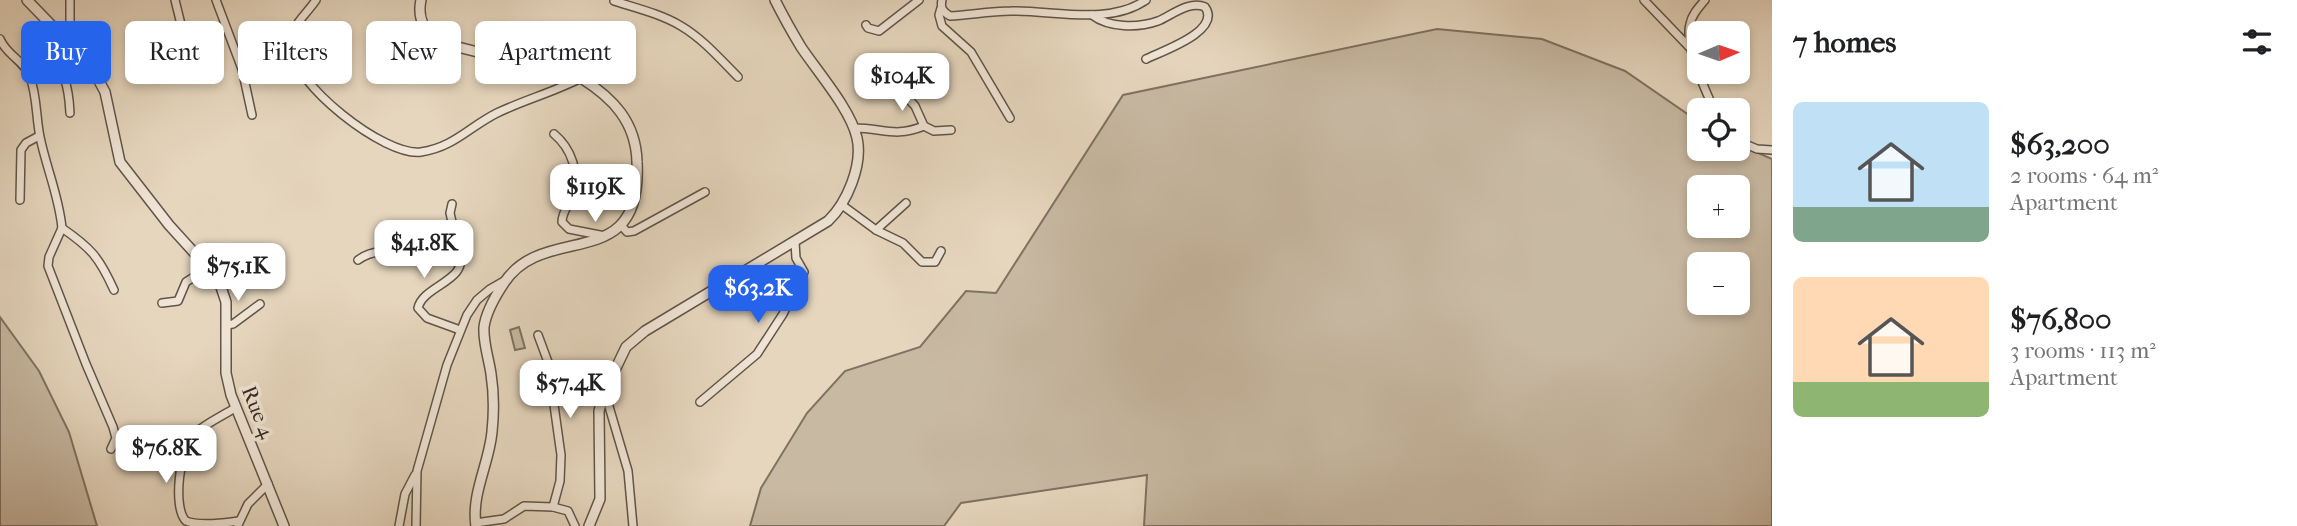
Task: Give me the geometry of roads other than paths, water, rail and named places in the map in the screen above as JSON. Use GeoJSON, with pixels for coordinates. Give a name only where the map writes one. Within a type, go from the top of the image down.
{"type":"FeatureCollection","features":[{"type":"Feature","properties":{"kind":"street","name":"Rue 4"},"geometry":{"type":"LineString","coordinates":[[27,0],[48,21]]}},
{"type":"Feature","properties":{"kind":"street"},"geometry":{"type":"LineString","coordinates":[[69,0],[70,21]]}},
{"type":"Feature","properties":{"kind":"street"},"geometry":{"type":"LineString","coordinates":[[175,0],[180,21]]}},
{"type":"Feature","properties":{"kind":"street"},"geometry":{"type":"LineString","coordinates":[[216,0],[242,68],[253,115]]}},
{"type":"Feature","properties":{"kind":"street"},"geometry":{"type":"LineString","coordinates":[[316,0],[290,35],[293,58],[309,81],[338,111],[400,150],[419,152],[449,144],[496,114],[567,84]]}},
{"type":"Feature","properties":{"kind":"street"},"geometry":{"type":"LineString","coordinates":[[421,0],[419,7],[423,26],[438,42],[475,51]]}},
{"type":"Feature","properties":{"kind":"street"},"geometry":{"type":"LineString","coordinates":[[613,0],[681,25],[704,42],[738,77]]}},
{"type":"Feature","properties":{"kind":"street"},"geometry":{"type":"LineString","coordinates":[[589,526],[600,499],[599,411],[620,356],[634,340],[760,260],[828,221],[842,205],[858,159],[854,128],[775,0]]}},
{"type":"Feature","properties":{"kind":"street"},"geometry":{"type":"LineString","coordinates":[[866,24],[867,27],[879,31],[919,0]]}},
{"type":"Feature","properties":{"kind":"street"},"geometry":{"type":"LineString","coordinates":[[941,4],[944,13],[950,16],[1009,11],[1092,15],[1129,9],[1146,0]]}},
{"type":"Feature","properties":{"kind":"street"},"geometry":{"type":"LineString","coordinates":[[1644,0],[1687,46]]}},
{"type":"Feature","properties":{"kind":"street"},"geometry":{"type":"LineString","coordinates":[[1691,21],[1696,10],[1705,0]]}},
{"type":"Feature","properties":{"kind":"street"},"geometry":{"type":"LineString","coordinates":[[941,4],[939,15],[942,26],[971,52],[1010,118]]}},
{"type":"Feature","properties":{"kind":"street"},"geometry":{"type":"LineString","coordinates":[[1092,15],[1110,24],[1149,24],[1194,4],[1205,7],[1209,16],[1207,23],[1196,34],[1146,59]]}},
{"type":"Feature","properties":{"kind":"street"},"geometry":{"type":"LineString","coordinates":[[0,38],[8,53],[21,63]]}},
{"type":"Feature","properties":{"kind":"street"},"geometry":{"type":"LineString","coordinates":[[32,84],[40,136],[62,228],[49,257],[48,266],[113,427],[116,438],[111,449]]}},
{"type":"Feature","properties":{"kind":"street"},"geometry":{"type":"LineString","coordinates":[[66,84],[69,91],[70,113]]}},
{"type":"Feature","properties":{"kind":"street","name":"Rue 4"},"geometry":{"type":"LineString","coordinates":[[102,84],[120,162],[169,225],[208,268],[225,296],[226,373],[235,408],[284,526]]}},
{"type":"Feature","properties":{"kind":"street"},"geometry":{"type":"LineString","coordinates":[[416,526],[418,471],[436,400],[460,330],[477,300],[532,258],[605,236],[621,225],[632,209],[638,186],[637,156],[632,131],[617,106],[589,84]]}},
{"type":"Feature","properties":{"kind":"street"},"geometry":{"type":"LineString","coordinates":[[898,88],[915,106],[924,126],[934,131],[951,130]]}},
{"type":"Feature","properties":{"kind":"street"},"geometry":{"type":"LineString","coordinates":[[854,128],[872,128],[898,134],[924,126]]}},
{"type":"Feature","properties":{"kind":"street"},"geometry":{"type":"LineString","coordinates":[[554,134],[569,151],[575,176],[573,193],[562,218],[564,225],[573,230],[605,236]]}},
{"type":"Feature","properties":{"kind":"street"},"geometry":{"type":"LineString","coordinates":[[20,200],[21,150],[26,143],[40,136]]}},
{"type":"Feature","properties":{"kind":"street"},"geometry":{"type":"LineString","coordinates":[[1750,146],[1772,150]]}},
{"type":"Feature","properties":{"kind":"street"},"geometry":{"type":"LineString","coordinates":[[621,225],[627,232],[634,231],[705,192]]}},
{"type":"Feature","properties":{"kind":"street"},"geometry":{"type":"LineString","coordinates":[[876,230],[906,203]]}},
{"type":"Feature","properties":{"kind":"street"},"geometry":{"type":"LineString","coordinates":[[452,204],[450,216],[461,260],[456,274],[420,301],[418,308],[427,318],[460,330]]}},
{"type":"Feature","properties":{"kind":"street"},"geometry":{"type":"LineString","coordinates":[[842,205],[876,230],[903,243],[922,262],[935,262],[941,250]]}},
{"type":"Feature","properties":{"kind":"street"},"geometry":{"type":"LineString","coordinates":[[62,228],[84,243],[98,257],[114,290]]}},
{"type":"Feature","properties":{"kind":"street"},"geometry":{"type":"LineString","coordinates":[[701,402],[752,360],[783,314],[804,274],[795,256],[795,242]]}},
{"type":"Feature","properties":{"kind":"street"},"geometry":{"type":"LineString","coordinates":[[358,260],[379,251],[426,254],[452,250],[459,252]]}},
{"type":"Feature","properties":{"kind":"street"},"geometry":{"type":"LineString","coordinates":[[162,303],[178,301],[186,282],[208,268]]}},
{"type":"Feature","properties":{"kind":"street"},"geometry":{"type":"LineString","coordinates":[[505,281],[484,326],[494,412],[489,449],[478,493],[475,524],[504,519],[524,506],[553,507],[568,511],[575,526]]}},
{"type":"Feature","properties":{"kind":"street"},"geometry":{"type":"LineString","coordinates":[[226,325],[233,324],[260,304]]}},
{"type":"Feature","properties":{"kind":"street"},"geometry":{"type":"LineString","coordinates":[[538,335],[550,373],[561,455],[560,481],[553,507]]}},
{"type":"Feature","properties":{"kind":"street"},"geometry":{"type":"LineString","coordinates":[[604,393],[628,471],[632,526]]}},
{"type":"Feature","properties":{"kind":"street"},"geometry":{"type":"LineString","coordinates":[[235,408],[194,434],[188,442],[183,457],[178,505],[186,521],[193,524],[239,524],[254,496],[268,484]]}},
{"type":"Feature","properties":{"kind":"street"},"geometry":{"type":"LineString","coordinates":[[399,526],[405,494],[418,471]]}}]}
